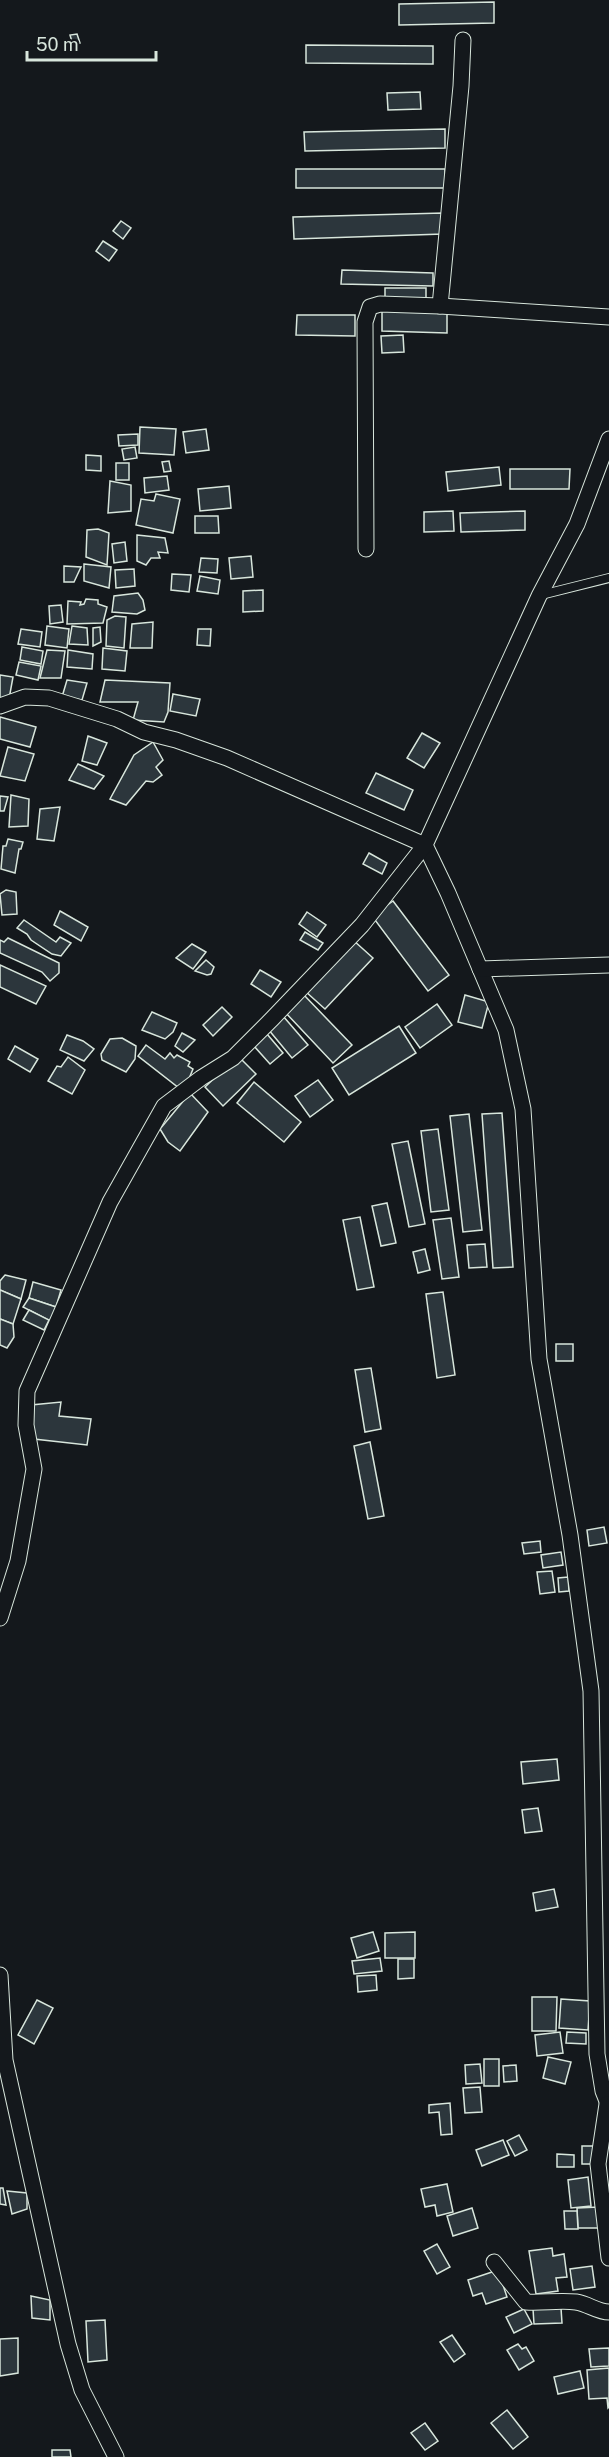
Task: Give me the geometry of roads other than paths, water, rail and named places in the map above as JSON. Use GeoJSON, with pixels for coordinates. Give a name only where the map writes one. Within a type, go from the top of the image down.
{"type":"FeatureCollection","features":[{"type":"Feature","properties":{"kind":"street"},"geometry":{"type":"LineString","coordinates":[[440,306],[463,40]]}},
{"type":"Feature","properties":{"kind":"street"},"geometry":{"type":"LineString","coordinates":[[366,549],[365,322],[370,307],[380,304],[440,306],[609,317]]}},
{"type":"Feature","properties":{"kind":"street"},"geometry":{"type":"LineString","coordinates":[[0,1618],[18,1561],[34,1469],[26,1425],[27,1390],[110,1202],[164,1106],[201,1078],[233,1058],[272,1019],[362,925],[425,845],[539,596],[577,525],[609,439]]}},
{"type":"Feature","properties":{"kind":"street"},"geometry":{"type":"LineString","coordinates":[[0,706],[25,697],[49,698],[117,718],[144,732],[176,740],[227,758],[425,845],[448,893],[506,1030],[523,1109],[539,1359],[570,1535],[591,1691],[597,2054],[603,2091],[608,2105],[598,2163],[609,2258]]}},
{"type":"Feature","properties":{"kind":"street"},"geometry":{"type":"LineString","coordinates":[[480,969],[609,965]]}},
{"type":"Feature","properties":{"kind":"street"},"geometry":{"type":"LineString","coordinates":[[0,1975],[5,2060],[68,2344],[82,2390],[116,2457]]}},
{"type":"Feature","properties":{"kind":"street"},"geometry":{"type":"LineString","coordinates":[[494,2262],[526,2302],[577,2302],[589,2305],[600,2312],[609,2312]]}},
{"type":"Feature","properties":{"kind":"lane"},"geometry":{"type":"LineString","coordinates":[[539,596],[609,578]]}}]}
